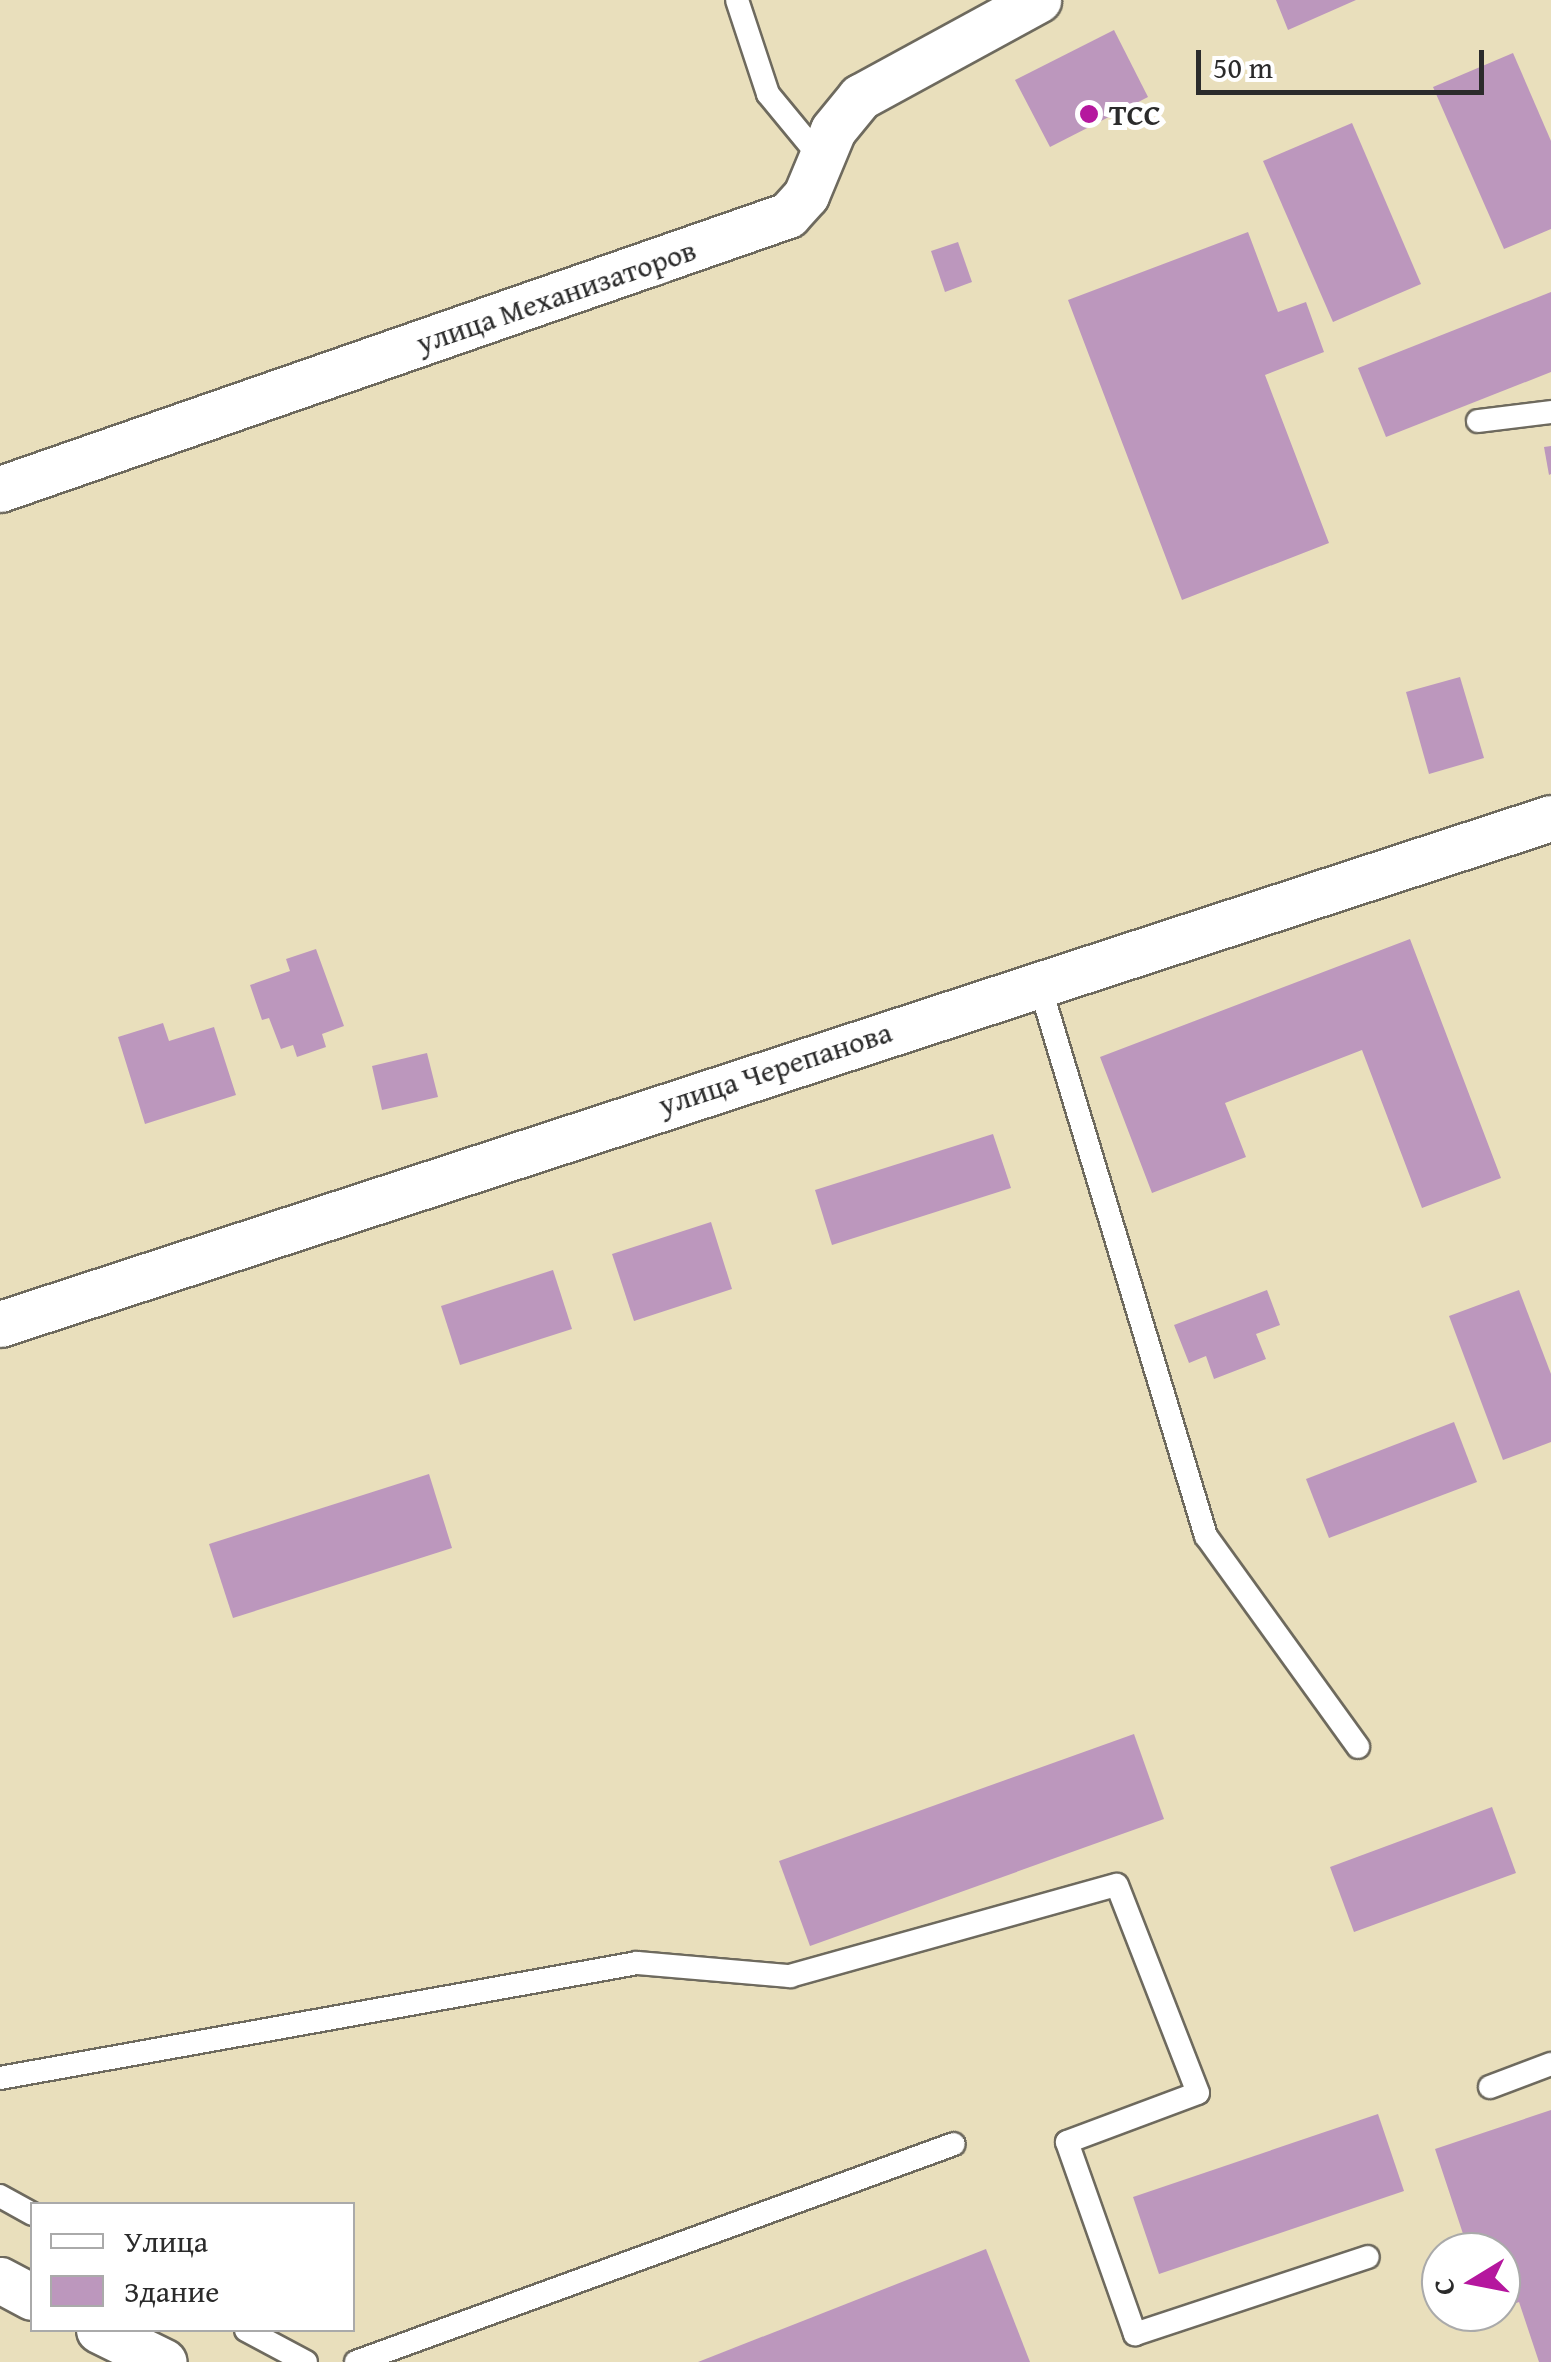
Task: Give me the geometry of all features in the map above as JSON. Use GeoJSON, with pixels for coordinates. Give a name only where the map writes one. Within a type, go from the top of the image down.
{"type":"FeatureCollection","features":[{"type":"Feature","properties":{"kind":"street","name":"улица Механизаторов"},"geometry":{"type":"LineString","coordinates":[[0,490],[788,215],[806,195],[833,130],[860,97],[1038,0]]}},
{"type":"Feature","properties":{"kind":"street","name":"улица Черепанова"},"geometry":{"type":"LineString","coordinates":[[0,1324],[1551,818]]}},
{"type":"Feature","properties":{"kind":"street"},"geometry":{"type":"LineString","coordinates":[[0,2280],[30,2295]]}},
{"type":"Feature","properties":{"kind":"street"},"geometry":{"type":"LineString","coordinates":[[103,2332],[164,2362]]}},
{"type":"Feature","properties":{"kind":"lane"},"geometry":{"type":"LineString","coordinates":[[737,0],[768,94],[820,157]]}},
{"type":"Feature","properties":{"kind":"lane"},"geometry":{"type":"LineString","coordinates":[[1478,421],[1551,412]]}},
{"type":"Feature","properties":{"kind":"lane"},"geometry":{"type":"LineString","coordinates":[[1039,983],[1206,1536],[1358,1747]]}},
{"type":"Feature","properties":{"kind":"lane"},"geometry":{"type":"LineString","coordinates":[[0,2078],[637,1963],[790,1976],[1116,1885],[1198,2093],[1068,2142],[1135,2334],[1368,2257]]}},
{"type":"Feature","properties":{"kind":"lane"},"geometry":{"type":"LineString","coordinates":[[1490,2087],[1551,2064]]}},
{"type":"Feature","properties":{"kind":"lane"},"geometry":{"type":"LineString","coordinates":[[356,2362],[954,2144]]}},
{"type":"Feature","properties":{"kind":"lane"},"geometry":{"type":"LineString","coordinates":[[0,2196],[30,2213]]}},
{"type":"Feature","properties":{"kind":"lane"},"geometry":{"type":"LineString","coordinates":[[250,2332],[306,2362]]}},
{"type":"Feature","properties":{"kind":"building"},"geometry":{"type":"Polygon","coordinates":[[[1276,0],[1356,0],[1288,30],[1276,0]]]}},
{"type":"Feature","properties":{"kind":"building"},"geometry":{"type":"Polygon","coordinates":[[[1114,30],[1148,97],[1050,147],[1015,80],[1114,30]]]}},
{"type":"Feature","properties":{"kind":"building"},"geometry":{"type":"Polygon","coordinates":[[[1513,53],[1551,141],[1551,229],[1504,249],[1433,87],[1513,53]]]}},
{"type":"Feature","properties":{"kind":"building"},"geometry":{"type":"Polygon","coordinates":[[[1352,123],[1421,284],[1333,322],[1263,161],[1352,123]]]}},
{"type":"Feature","properties":{"kind":"building"},"geometry":{"type":"Polygon","coordinates":[[[1248,232],[1278,312],[1306,302],[1324,352],[1265,375],[1329,543],[1182,600],[1068,300],[1248,232]]]}},
{"type":"Feature","properties":{"kind":"building"},"geometry":{"type":"Polygon","coordinates":[[[958,242],[972,282],[945,292],[931,251],[958,242]]]}},
{"type":"Feature","properties":{"kind":"building"},"geometry":{"type":"Polygon","coordinates":[[[1551,292],[1551,372],[1386,437],[1358,368],[1551,292]]]}},
{"type":"Feature","properties":{"kind":"building"},"geometry":{"type":"Polygon","coordinates":[[[1551,446],[1551,474],[1549,475],[1544,447],[1551,446]]]}},
{"type":"Feature","properties":{"kind":"building"},"geometry":{"type":"Polygon","coordinates":[[[1460,677],[1484,758],[1429,774],[1406,692],[1460,677]]]}},
{"type":"Feature","properties":{"kind":"building"},"geometry":{"type":"Polygon","coordinates":[[[1410,939],[1501,1178],[1422,1208],[1362,1050],[1225,1103],[1246,1157],[1152,1193],[1100,1057],[1410,939]]]}},
{"type":"Feature","properties":{"kind":"building"},"geometry":{"type":"Polygon","coordinates":[[[316,949],[344,1026],[322,1034],[326,1047],[297,1057],[293,1045],[281,1049],[269,1018],[262,1020],[250,985],[290,971],[286,959],[316,949]]]}},
{"type":"Feature","properties":{"kind":"building"},"geometry":{"type":"Polygon","coordinates":[[[163,1023],[169,1041],[214,1027],[236,1095],[145,1124],[118,1037],[163,1023]]]}},
{"type":"Feature","properties":{"kind":"building"},"geometry":{"type":"Polygon","coordinates":[[[427,1053],[438,1097],[382,1110],[372,1066],[427,1053]]]}},
{"type":"Feature","properties":{"kind":"building"},"geometry":{"type":"Polygon","coordinates":[[[993,1134],[1011,1188],[832,1245],[815,1190],[993,1134]]]}},
{"type":"Feature","properties":{"kind":"building"},"geometry":{"type":"Polygon","coordinates":[[[711,1222],[732,1289],[634,1321],[612,1254],[711,1222]]]}},
{"type":"Feature","properties":{"kind":"building"},"geometry":{"type":"Polygon","coordinates":[[[553,1270],[572,1329],[460,1365],[441,1306],[553,1270]]]}},
{"type":"Feature","properties":{"kind":"building"},"geometry":{"type":"Polygon","coordinates":[[[1267,1290],[1280,1325],[1256,1334],[1266,1359],[1214,1379],[1206,1356],[1189,1363],[1174,1325],[1267,1290]]]}},
{"type":"Feature","properties":{"kind":"building"},"geometry":{"type":"Polygon","coordinates":[[[1519,1290],[1551,1374],[1551,1442],[1503,1460],[1449,1316],[1519,1290]]]}},
{"type":"Feature","properties":{"kind":"building"},"geometry":{"type":"Polygon","coordinates":[[[1454,1422],[1477,1482],[1329,1538],[1306,1479],[1454,1422]]]}},
{"type":"Feature","properties":{"kind":"building"},"geometry":{"type":"Polygon","coordinates":[[[429,1474],[452,1548],[233,1618],[209,1544],[429,1474]]]}},
{"type":"Feature","properties":{"kind":"building"},"geometry":{"type":"Polygon","coordinates":[[[1134,1734],[1164,1819],[810,1946],[779,1861],[1134,1734]]]}},
{"type":"Feature","properties":{"kind":"building"},"geometry":{"type":"Polygon","coordinates":[[[1492,1807],[1516,1873],[1354,1932],[1330,1867],[1492,1807]]]}},
{"type":"Feature","properties":{"kind":"building"},"geometry":{"type":"Polygon","coordinates":[[[1551,2110],[1551,2362],[1539,2362],[1521,2308],[1521,2232],[1462,2232],[1435,2149],[1551,2110]]]}},
{"type":"Feature","properties":{"kind":"building"},"geometry":{"type":"Polygon","coordinates":[[[1378,2114],[1404,2191],[1159,2274],[1133,2197],[1378,2114]]]}},
{"type":"Feature","properties":{"kind":"building"},"geometry":{"type":"Polygon","coordinates":[[[986,2249],[1030,2362],[698,2362],[986,2249]]]}},
{"type":"Feature","properties":{"kind":"place","name":"ТСС"},"geometry":{"type":"Point","coordinates":[1089,114]}}]}
